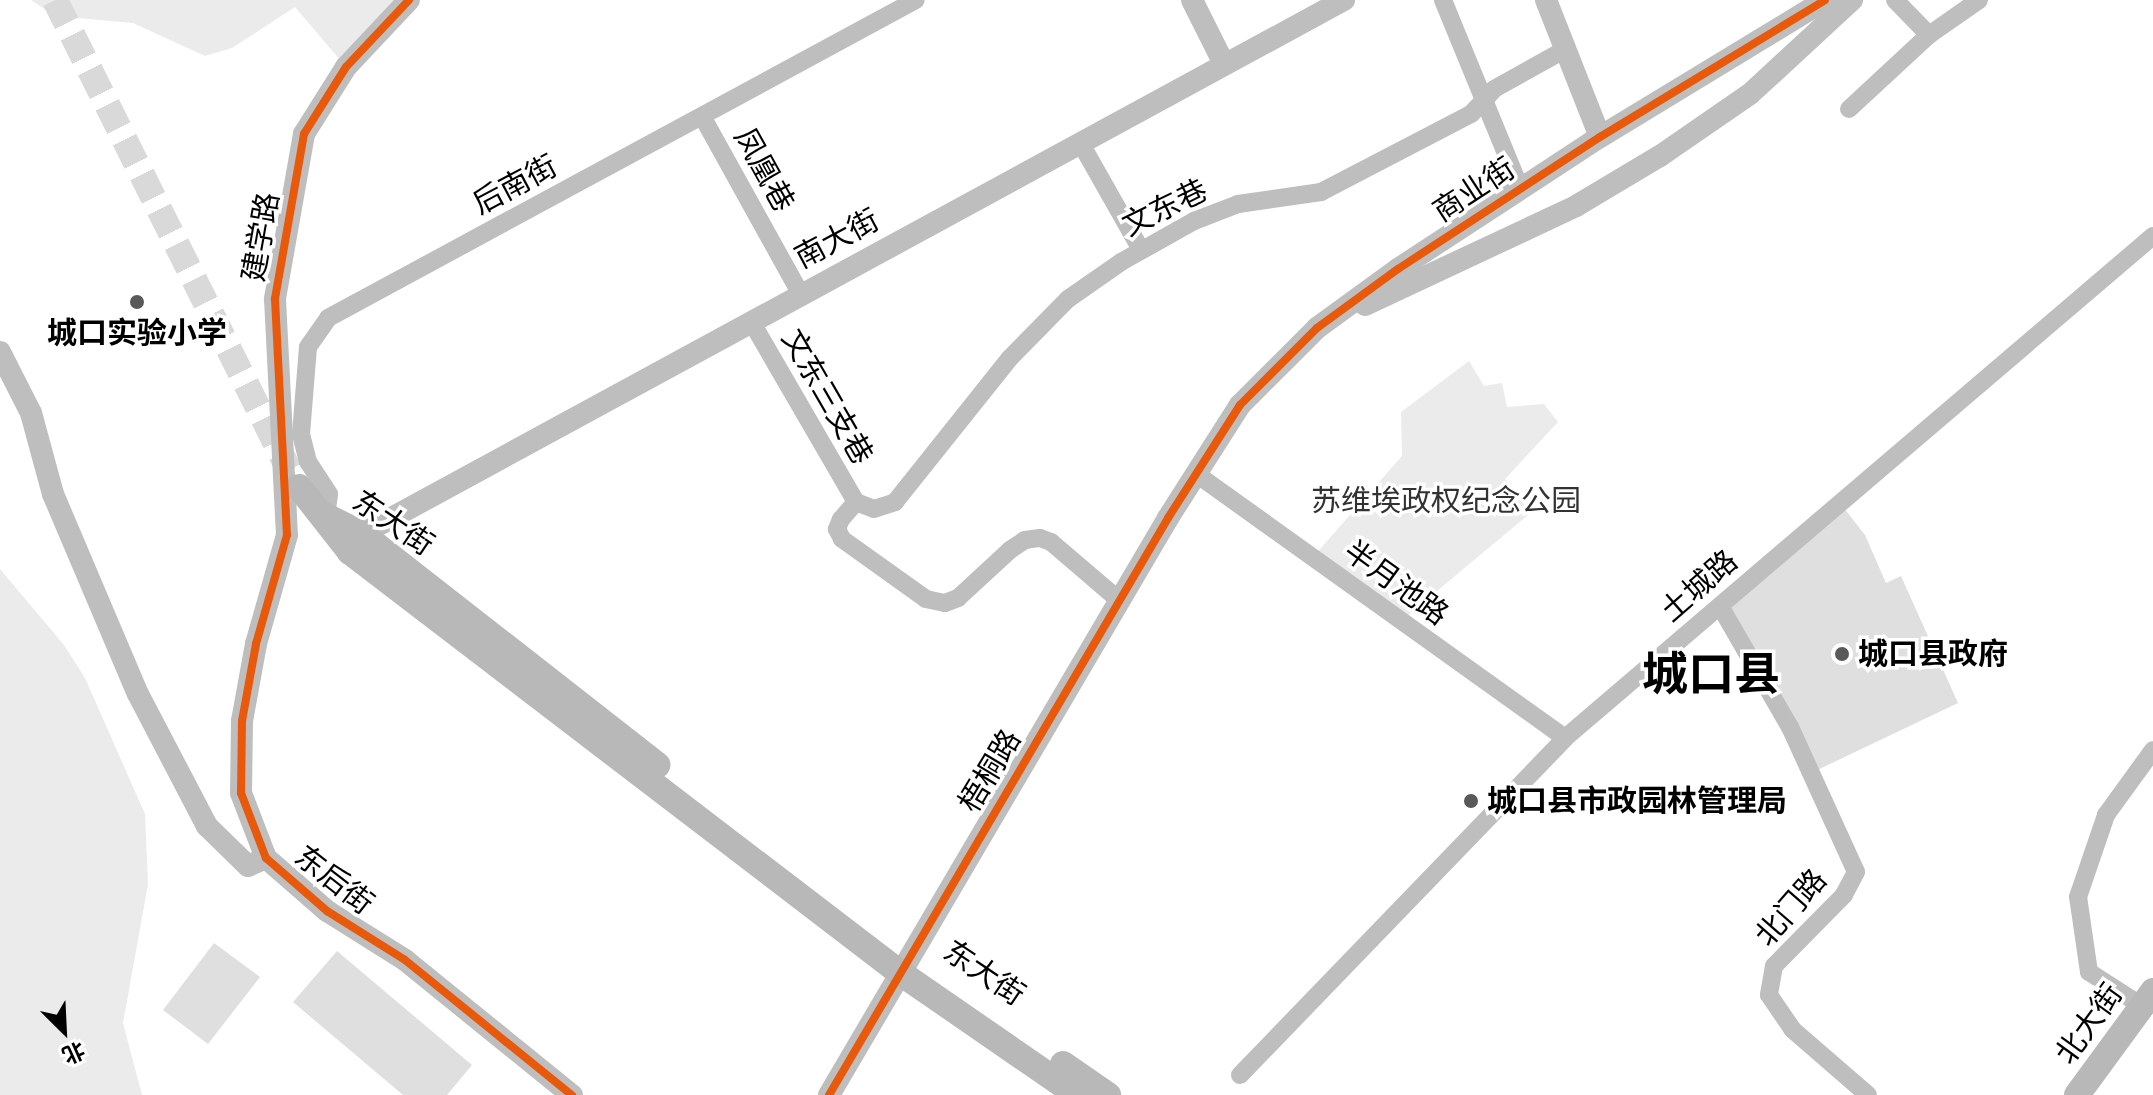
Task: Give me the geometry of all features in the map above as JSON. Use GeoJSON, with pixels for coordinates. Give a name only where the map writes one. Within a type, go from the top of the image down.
{"type":"FeatureCollection","features":[{"type":"Feature","properties":{"kind":"main road"},"geometry":{"type":"LineString","coordinates":[[299,487],[326,516]]}},
{"type":"Feature","properties":{"kind":"main road","name":"东大街"},"geometry":{"type":"LineString","coordinates":[[326,516],[362,534],[903,966],[1108,1095]]}},
{"type":"Feature","properties":{"kind":"main road","name":"东大街"},"geometry":{"type":"LineString","coordinates":[[326,516],[350,552],[1077,1095]]}},
{"type":"Feature","properties":{"kind":"main road","name":"北大街"},"geometry":{"type":"LineString","coordinates":[[2077,1095],[2149,1004]]}},
{"type":"Feature","properties":{"kind":"main road","name":"北大街"},"geometry":{"type":"LineString","coordinates":[[2095,1095],[2149,1004]]}},
{"type":"Feature","properties":{"kind":"street","name":"建学路"},"geometry":{"type":"LineString","coordinates":[[276,566],[287,535],[275,299],[304,134],[346,67],[409,0]]}},
{"type":"Feature","properties":{"kind":"street","name":"后南街"},"geometry":{"type":"LineString","coordinates":[[326,516],[329,494],[308,462],[301,434],[308,347],[328,318],[916,0]]}},
{"type":"Feature","properties":{"kind":"street"},"geometry":{"type":"LineString","coordinates":[[1192,0],[1224,64]]}},
{"type":"Feature","properties":{"kind":"street","name":"南大街"},"geometry":{"type":"LineString","coordinates":[[362,534],[800,293],[1344,0]]}},
{"type":"Feature","properties":{"kind":"street"},"geometry":{"type":"LineString","coordinates":[[1443,0],[1520,188]]}},
{"type":"Feature","properties":{"kind":"street"},"geometry":{"type":"LineString","coordinates":[[1546,0],[1600,137]]}},
{"type":"Feature","properties":{"kind":"street","name":"商业街"},"geometry":{"type":"LineString","coordinates":[[1195,473],[1240,405],[1317,328],[1520,188],[1825,0]]}},
{"type":"Feature","properties":{"kind":"street","name":"商业街"},"geometry":{"type":"LineString","coordinates":[[1317,328],[1576,206],[1660,156],[1750,94],[1852,0]]}},
{"type":"Feature","properties":{"kind":"street"},"geometry":{"type":"LineString","coordinates":[[1895,0],[1929,35]]}},
{"type":"Feature","properties":{"kind":"street"},"geometry":{"type":"LineString","coordinates":[[1849,109],[1929,35],[1979,0]]}},
{"type":"Feature","properties":{"kind":"street","name":"文东巷"},"geometry":{"type":"LineString","coordinates":[[856,502],[874,509],[895,502],[1010,358],[1068,299],[1141,250],[1238,204],[1321,192],[1471,114],[1484,97],[1566,49]]}},
{"type":"Feature","properties":{"kind":"street","name":"凤凰巷"},"geometry":{"type":"LineString","coordinates":[[702,116],[800,293]]}},
{"type":"Feature","properties":{"kind":"street"},"geometry":{"type":"LineString","coordinates":[[1080,142],[1141,250]]}},
{"type":"Feature","properties":{"kind":"street","name":"土城路"},"geometry":{"type":"LineString","coordinates":[[1240,1075],[1565,738],[2153,236]]}},
{"type":"Feature","properties":{"kind":"street","name":"文东三支巷"},"geometry":{"type":"LineString","coordinates":[[751,321],[856,502]]}},
{"type":"Feature","properties":{"kind":"street"},"geometry":{"type":"LineString","coordinates":[[0,352],[31,413],[53,494],[151,721],[207,826],[248,866],[266,858]]}},
{"type":"Feature","properties":{"kind":"street","name":"梧桐路"},"geometry":{"type":"LineString","coordinates":[[829,1095],[1195,473]]}},
{"type":"Feature","properties":{"kind":"street","name":"半月池路"},"geometry":{"type":"LineString","coordinates":[[1195,473],[1565,738]]}},
{"type":"Feature","properties":{"kind":"street"},"geometry":{"type":"LineString","coordinates":[[856,502],[841,519],[837,529],[842,539],[926,599],[945,603],[958,598],[1010,550],[1025,540],[1040,538],[1051,542],[1119,600]]}},
{"type":"Feature","properties":{"kind":"street","name":"东后街"},"geometry":{"type":"LineString","coordinates":[[276,566],[242,721],[241,793],[266,858],[327,911],[405,960],[572,1095]]}},
{"type":"Feature","properties":{"kind":"street","name":"北门路"},"geometry":{"type":"LineString","coordinates":[[1720,606],[1790,727],[1856,872],[1844,895],[1774,966],[1769,995],[1793,1030],[1868,1095]]}},
{"type":"Feature","properties":{"kind":"street"},"geometry":{"type":"LineString","coordinates":[[2149,1004],[2089,972],[2078,897],[2106,815],[2153,750]]}},
{"type":"Feature","properties":{"kind":"green space"},"geometry":{"type":"Polygon","coordinates":[[[31,0],[409,0],[346,67],[295,7],[232,48],[205,56],[133,23],[55,16],[31,0]]]}},
{"type":"Feature","properties":{"kind":"green space","name":"苏维埃政权纪念公园"},"geometry":{"type":"Polygon","coordinates":[[[1469,361],[1484,386],[1502,383],[1507,407],[1544,404],[1558,422],[1505,479],[1534,510],[1401,621],[1313,557],[1402,456],[1401,412],[1469,361]]]}},
{"type":"Feature","properties":{"kind":"green space"},"geometry":{"type":"Polygon","coordinates":[[[0,569],[64,645],[85,678],[145,814],[148,884],[123,1023],[142,1095],[0,1095],[0,569]]]}},
{"type":"Feature","properties":{"kind":"building","name":"城口县政府"},"geometry":{"type":"Polygon","coordinates":[[[1840,503],[1865,535],[1886,583],[1901,576],[1958,703],[1811,773],[1720,606],[1840,503]]]}},
{"type":"Feature","properties":{"kind":"building"},"geometry":{"type":"Polygon","coordinates":[[[214,943],[260,977],[208,1044],[163,1010],[214,943]]]}},
{"type":"Feature","properties":{"kind":"building"},"geometry":{"type":"Polygon","coordinates":[[[337,951],[472,1065],[447,1095],[403,1095],[293,1002],[337,951]]]}},
{"type":"Feature","properties":{"kind":"tunnel"},"geometry":{"type":"LineString","coordinates":[[55,0],[289,470]]}},
{"type":"Feature","properties":{"kind":"cycle path"},"geometry":{"type":"LineString","coordinates":[[409,0],[346,67],[304,134],[275,299],[287,535],[256,644],[242,721],[241,793],[266,858],[327,911],[405,960],[572,1095]]}},
{"type":"Feature","properties":{"kind":"cycle path"},"geometry":{"type":"LineString","coordinates":[[829,1095],[1168,518],[1240,405],[1317,328],[1398,269],[1600,137],[1825,0]]}},
{"type":"Feature","properties":{"kind":"place","name":"城口实验小学"},"geometry":{"type":"Point","coordinates":[137,302]}},
{"type":"Feature","properties":{"kind":"place","name":"城口县政府"},"geometry":{"type":"Point","coordinates":[1842,654]}},
{"type":"Feature","properties":{"kind":"place","name":"城口县市政园林管理局"},"geometry":{"type":"Point","coordinates":[1471,801]}},
{"type":"Feature","properties":{"kind":"district","name":"城口县"},"geometry":{"type":"Point","coordinates":[1711,674]}}]}
